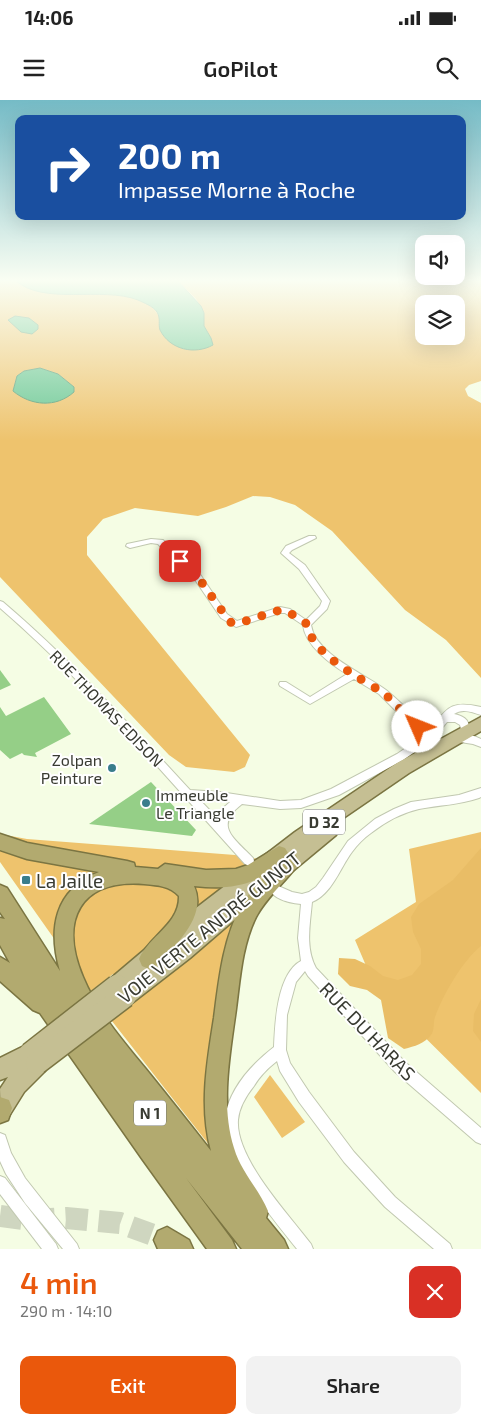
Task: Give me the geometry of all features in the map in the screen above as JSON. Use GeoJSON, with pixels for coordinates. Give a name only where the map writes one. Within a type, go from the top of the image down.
{"type":"FeatureCollection","features":[{"type":"Feature","properties":{"kind":"highway"},"geometry":{"type":"LineString","coordinates":[[0,842],[27,851],[110,867],[220,879],[245,875],[284,858]]}},
{"type":"Feature","properties":{"kind":"highway"},"geometry":{"type":"LineString","coordinates":[[282,1249],[247,1199],[229,1167],[220,1140],[216,1104],[224,1020],[238,940],[254,903],[284,858]]}},
{"type":"Feature","properties":{"kind":"highway"},"geometry":{"type":"LineString","coordinates":[[150,958],[176,929],[188,909],[189,894],[184,887],[177,883],[154,877],[112,876],[86,887],[73,900],[67,913],[63,931],[65,951],[73,980],[85,1004],[128,1065],[275,1249]]}},
{"type":"Feature","properties":{"kind":"highway","name":"N 1"},"geometry":{"type":"LineString","coordinates":[[0,894],[57,983],[108,1057],[176,1147],[258,1249]]}},
{"type":"Feature","properties":{"kind":"highway","name":"N 1"},"geometry":{"type":"LineString","coordinates":[[0,927],[54,1016],[223,1249]]}},
{"type":"Feature","properties":{"kind":"highway"},"geometry":{"type":"LineString","coordinates":[[0,968],[54,1016]]}},
{"type":"Feature","properties":{"kind":"main road","name":"VOIE VERTE ANDRÉ GUNOT"},"geometry":{"type":"LineString","coordinates":[[121,991],[150,958],[195,919],[284,858],[372,789],[437,744],[470,733],[481,723]]}},
{"type":"Feature","properties":{"kind":"main road","name":"VOIE VERTE ANDRÉ GUNOT"},"geometry":{"type":"LineString","coordinates":[[0,1110],[33,1058],[121,991],[183,951],[284,858]]}},
{"type":"Feature","properties":{"kind":"main road","name":"VOIE VERTE ANDRÉ GUNOT"},"geometry":{"type":"LineString","coordinates":[[0,1070],[19,1061],[33,1058]]}},
{"type":"Feature","properties":{"kind":"street"},"geometry":{"type":"LineString","coordinates":[[307,624],[324,607],[326,602],[302,567],[285,553],[289,548],[312,538]]}},
{"type":"Feature","properties":{"kind":"street"},"geometry":{"type":"LineString","coordinates":[[130,546],[151,541],[160,542],[176,558],[190,566],[230,622],[236,624],[280,610],[287,611],[307,624],[308,632],[315,643],[353,675],[393,701],[406,717],[437,744]]}},
{"type":"Feature","properties":{"kind":"street","name":"RUE THOMAS EDISON"},"geometry":{"type":"LineString","coordinates":[[0,604],[35,634],[101,698],[249,861]]}},
{"type":"Feature","properties":{"kind":"street"},"geometry":{"type":"LineString","coordinates":[[283,684],[310,701],[353,675]]}},
{"type":"Feature","properties":{"kind":"street"},"geometry":{"type":"LineString","coordinates":[[437,744],[444,718],[452,710],[459,707],[481,711]]}},
{"type":"Feature","properties":{"kind":"street"},"geometry":{"type":"LineString","coordinates":[[444,718],[460,718],[465,723],[474,740],[481,743]]}},
{"type":"Feature","properties":{"kind":"street"},"geometry":{"type":"LineString","coordinates":[[189,794],[280,805],[301,804],[312,801],[371,774],[400,757],[437,744]]}},
{"type":"Feature","properties":{"kind":"street"},"geometry":{"type":"LineString","coordinates":[[276,890],[295,900],[307,900],[315,896],[326,885],[356,839],[382,819],[411,807],[469,797],[481,792]]}},
{"type":"Feature","properties":{"kind":"street"},"geometry":{"type":"LineString","coordinates":[[226,836],[221,818],[225,811],[241,799]]}},
{"type":"Feature","properties":{"kind":"street"},"geometry":{"type":"LineString","coordinates":[[307,900],[304,946],[306,964],[298,968],[291,979],[280,1023],[280,1050],[285,1066],[297,1088],[334,1139],[390,1202],[445,1249]]}},
{"type":"Feature","properties":{"kind":"street","name":"RUE DU HARAS"},"geometry":{"type":"LineString","coordinates":[[306,964],[400,1067],[481,1137]]}},
{"type":"Feature","properties":{"kind":"street"},"geometry":{"type":"LineString","coordinates":[[280,1050],[262,1064],[234,1105],[231,1124],[236,1147],[251,1175],[306,1249]]}},
{"type":"Feature","properties":{"kind":"street"},"geometry":{"type":"LineString","coordinates":[[0,1140],[12,1173],[72,1249]]}},
{"type":"Feature","properties":{"kind":"street"},"geometry":{"type":"LineString","coordinates":[[0,1183],[51,1249]]}},
{"type":"Feature","properties":{"kind":"shaded area"},"geometry":{"type":"Polygon","coordinates":[[[0,334],[169,334],[174,341],[187,350],[213,345],[208,334],[415,334],[415,345],[465,345],[465,334],[481,334],[481,381],[469,385],[465,389],[468,396],[481,403],[481,678],[446,640],[405,610],[332,531],[295,505],[270,497],[253,496],[198,516],[135,508],[103,519],[87,537],[87,555],[250,755],[245,767],[234,772],[186,767],[169,755],[0,577],[0,334]],[[40,368],[24,371],[17,376],[13,391],[38,402],[51,403],[58,400],[74,387],[58,374],[40,368]]]}},
{"type":"Feature","properties":{"kind":"shaded area"},"geometry":{"type":"Polygon","coordinates":[[[162,334],[208,334],[213,345],[199,350],[184,349],[176,346],[162,334]]]}},
{"type":"Feature","properties":{"kind":"shaded area"},"geometry":{"type":"Polygon","coordinates":[[[40,368],[58,374],[74,387],[74,392],[59,401],[44,403],[28,400],[13,391],[17,376],[24,371],[40,368]]]}},
{"type":"Feature","properties":{"kind":"shaded area"},"geometry":{"type":"Polygon","coordinates":[[[481,832],[481,1093],[376,989],[355,940],[416,902],[409,849],[481,832]]]}},
{"type":"Feature","properties":{"kind":"shaded area"},"geometry":{"type":"Polygon","coordinates":[[[0,834],[27,839],[235,855],[271,861],[128,992],[113,974],[91,991],[0,862],[0,834]]]}},
{"type":"Feature","properties":{"kind":"shaded area"},"geometry":{"type":"Polygon","coordinates":[[[481,848],[481,946],[467,960],[448,989],[435,1017],[431,1035],[422,1043],[404,1049],[388,1038],[381,1000],[367,990],[350,986],[338,974],[339,958],[355,959],[370,966],[383,976],[398,980],[412,975],[421,964],[421,949],[413,932],[411,917],[419,904],[453,880],[481,848]]]}},
{"type":"Feature","properties":{"kind":"shaded area"},"geometry":{"type":"Polygon","coordinates":[[[248,901],[238,922],[229,930],[224,963],[217,1155],[108,1016],[248,901]]]}},
{"type":"Feature","properties":{"kind":"shaded area"},"geometry":{"type":"Polygon","coordinates":[[[481,999],[481,1042],[473,1031],[474,1014],[481,999]]]}},
{"type":"Feature","properties":{"kind":"shaded area"},"geometry":{"type":"Polygon","coordinates":[[[270,1075],[305,1122],[282,1138],[254,1097],[270,1075]]]}},
{"type":"Feature","properties":{"kind":"building"},"geometry":{"type":"Polygon","coordinates":[[[0,670],[11,685],[0,690],[0,670]]]}},
{"type":"Feature","properties":{"kind":"building"},"geometry":{"type":"Polygon","coordinates":[[[44,697],[71,734],[35,753],[37,757],[22,753],[10,759],[0,750],[0,707],[6,716],[44,697]]]}},
{"type":"Feature","properties":{"kind":"building","name":"Immeuble Le Triangle"},"geometry":{"type":"Polygon","coordinates":[[[151,782],[196,830],[192,836],[89,824],[151,782]]]}},
{"type":"Feature","properties":{"kind":"tunnel"},"geometry":{"type":"LineString","coordinates":[[0,1216],[31,1220],[66,1218],[120,1223],[167,1240]]}},
{"type":"Feature","properties":{"kind":"place","name":"Zolpan Peinture"},"geometry":{"type":"Point","coordinates":[112,768]}},
{"type":"Feature","properties":{"kind":"place","name":"Immeuble Le Triangle"},"geometry":{"type":"Point","coordinates":[146,803]}},
{"type":"Feature","properties":{"kind":"place","name":"La Jaille"},"geometry":{"type":"Point","coordinates":[26,880]}},
{"type":"Feature","properties":{"kind":"route"},"geometry":{"type":"LineString","coordinates":[[180,561],[190,566],[230,622],[236,624],[280,610],[293,614],[307,624],[308,632],[315,643],[340,666],[382,692],[418,727]]}}]}
